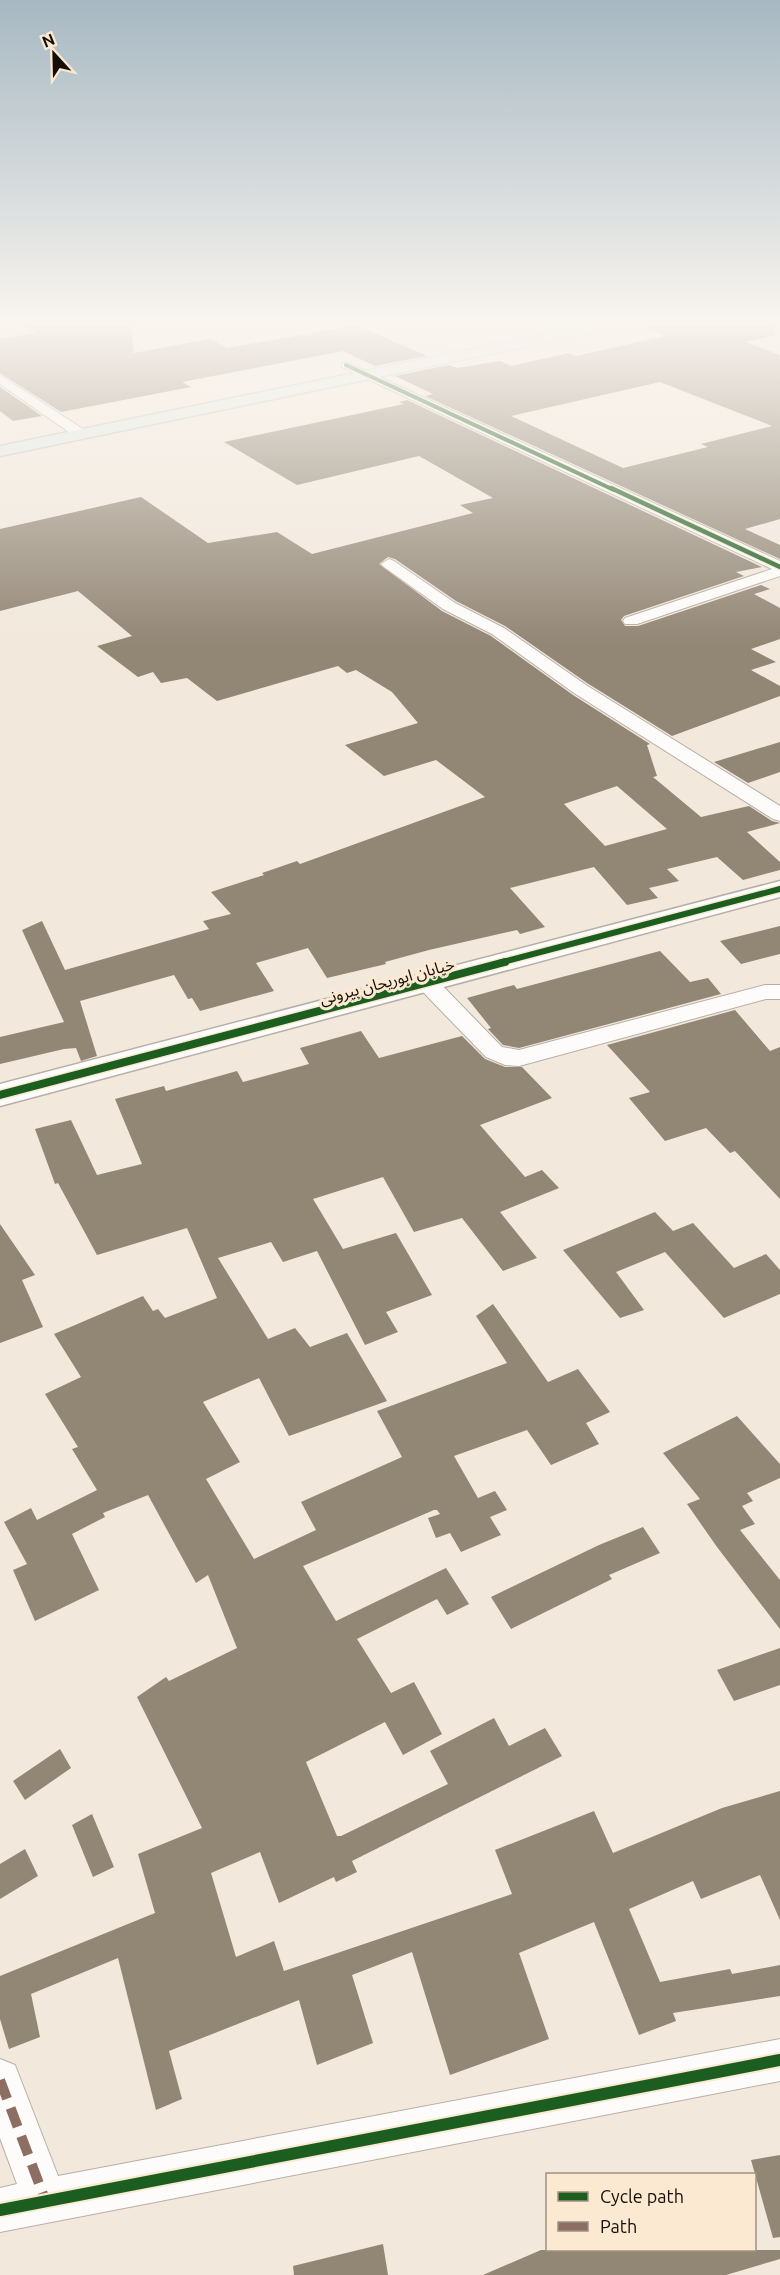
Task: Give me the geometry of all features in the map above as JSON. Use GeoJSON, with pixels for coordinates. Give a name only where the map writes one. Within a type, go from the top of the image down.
{"type":"FeatureCollection","features":[{"type":"Feature","properties":{"kind":"main road"},"geometry":{"type":"LineString","coordinates":[[11,433],[20,431]]}},
{"type":"Feature","properties":{"kind":"main road"},"geometry":{"type":"LineString","coordinates":[[0,451],[95,431]]}},
{"type":"Feature","properties":{"kind":"street"},"geometry":{"type":"LineString","coordinates":[[77,431],[81,434]]}},
{"type":"Feature","properties":{"kind":"street"},"geometry":{"type":"LineString","coordinates":[[488,431],[779,567]]}},
{"type":"Feature","properties":{"kind":"street"},"geometry":{"type":"LineString","coordinates":[[389,564],[449,606],[498,631],[580,689],[780,815]]}},
{"type":"Feature","properties":{"kind":"street"},"geometry":{"type":"LineString","coordinates":[[631,621],[779,567]]}},
{"type":"Feature","properties":{"kind":"street","name":"خیابان ابوریحان بیرونی"},"geometry":{"type":"LineString","coordinates":[[0,1095],[428,984],[780,889]]}},
{"type":"Feature","properties":{"kind":"street"},"geometry":{"type":"LineString","coordinates":[[428,984],[494,1052],[505,1057],[519,1058],[765,992],[780,992]]}},
{"type":"Feature","properties":{"kind":"street"},"geometry":{"type":"LineString","coordinates":[[0,2210],[780,2060]]}},
{"type":"Feature","properties":{"kind":"street"},"geometry":{"type":"LineString","coordinates":[[0,2080],[46,2202]]}},
{"type":"Feature","properties":{"kind":"building"},"geometry":{"type":"Polygon","coordinates":[[[275,431],[473,431],[762,567],[736,572],[744,576],[624,616],[621,620],[625,626],[638,626],[761,585],[770,589],[754,594],[780,608],[780,639],[751,649],[776,662],[751,670],[780,686],[780,696],[672,736],[587,683],[505,626],[456,601],[395,559],[388,557],[379,564],[442,611],[491,636],[573,695],[650,744],[647,745],[657,776],[653,777],[701,817],[749,806],[772,821],[780,823],[747,832],[780,862],[780,870],[743,880],[717,857],[667,869],[679,881],[649,888],[658,898],[627,905],[594,867],[510,888],[545,927],[520,934],[517,930],[429,950],[385,962],[386,964],[327,978],[308,948],[256,963],[274,991],[200,1011],[192,998],[188,999],[174,975],[80,1001],[97,1056],[81,1061],[76,1048],[0,1064],[0,1037],[64,1022],[22,930],[42,921],[65,970],[209,929],[203,921],[231,914],[211,892],[264,875],[262,873],[297,861],[300,864],[485,797],[436,760],[384,776],[345,745],[418,723],[392,692],[356,670],[347,673],[338,666],[217,701],[187,678],[161,683],[153,672],[138,677],[97,646],[132,636],[78,591],[0,611],[0,529],[141,497],[208,543],[277,532],[312,554],[473,513],[460,505],[493,498],[419,456],[297,485],[224,442],[275,431]],[[617,786],[564,804],[605,846],[667,829],[617,786]]]}},
{"type":"Feature","properties":{"kind":"building"},"geometry":{"type":"Polygon","coordinates":[[[502,431],[544,431],[623,468],[708,447],[701,444],[752,431],[780,431],[780,519],[745,529],[780,545],[780,559],[502,431]]]}},
{"type":"Feature","properties":{"kind":"building"},"geometry":{"type":"Polygon","coordinates":[[[780,742],[780,772],[748,783],[714,762],[780,742]]]}},
{"type":"Feature","properties":{"kind":"building"},"geometry":{"type":"Polygon","coordinates":[[[780,926],[780,954],[741,964],[720,941],[780,926]]]}},
{"type":"Feature","properties":{"kind":"building"},"geometry":{"type":"Polygon","coordinates":[[[660,951],[690,982],[708,978],[721,994],[519,1048],[503,1045],[488,1029],[491,1028],[467,998],[514,985],[517,989],[660,951]]]}},
{"type":"Feature","properties":{"kind":"building"},"geometry":{"type":"Polygon","coordinates":[[[735,1010],[770,1051],[780,1047],[780,1199],[735,1151],[730,1153],[706,1128],[665,1141],[629,1098],[650,1092],[607,1045],[735,1010]]]}},
{"type":"Feature","properties":{"kind":"building"},"geometry":{"type":"Polygon","coordinates":[[[361,1031],[379,1058],[462,1036],[485,1059],[505,1067],[522,1067],[552,1098],[480,1125],[525,1177],[542,1170],[559,1188],[500,1212],[537,1258],[503,1271],[462,1218],[414,1232],[383,1177],[313,1199],[343,1249],[396,1233],[432,1295],[386,1312],[398,1332],[365,1345],[317,1251],[283,1262],[271,1242],[218,1258],[268,1339],[295,1328],[310,1347],[347,1333],[387,1401],[289,1436],[259,1378],[203,1402],[240,1462],[206,1479],[254,1559],[316,1530],[301,1502],[402,1457],[377,1411],[507,1363],[476,1316],[493,1304],[548,1382],[578,1369],[610,1412],[586,1423],[599,1444],[551,1465],[527,1430],[454,1456],[478,1498],[495,1491],[507,1510],[490,1517],[501,1535],[461,1552],[450,1533],[436,1538],[428,1518],[440,1514],[434,1510],[303,1566],[336,1621],[446,1568],[469,1604],[447,1615],[437,1599],[357,1639],[391,1693],[414,1682],[442,1734],[403,1755],[385,1722],[306,1762],[337,1836],[448,1784],[430,1751],[494,1718],[509,1746],[545,1728],[562,1756],[352,1861],[357,1872],[336,1882],[334,1877],[279,1903],[260,1852],[211,1873],[236,1957],[274,1941],[284,1971],[512,1894],[495,1850],[594,1811],[613,1853],[722,1808],[780,1791],[780,1920],[760,1875],[701,1899],[693,1881],[629,1909],[660,1982],[730,1969],[732,1974],[780,1965],[780,1996],[673,2013],[676,2021],[639,2035],[594,1922],[519,1953],[549,2039],[450,2075],[412,1952],[352,1975],[373,2043],[317,2065],[299,2000],[169,2051],[182,2099],[156,2110],[118,1958],[31,1994],[40,2037],[9,2049],[0,2019],[0,1976],[155,1913],[138,1854],[202,1828],[137,1697],[166,1677],[169,1681],[237,1648],[208,1575],[196,1583],[148,1495],[103,1513],[105,1517],[72,1534],[99,1590],[35,1621],[13,1570],[27,1564],[4,1522],[31,1508],[37,1520],[97,1490],[72,1449],[78,1447],[45,1394],[81,1377],[54,1334],[143,1296],[153,1311],[158,1309],[165,1318],[217,1298],[187,1228],[97,1255],[58,1183],[55,1184],[35,1129],[71,1120],[97,1175],[142,1164],[115,1099],[164,1086],[166,1091],[237,1071],[243,1082],[309,1064],[300,1048],[361,1031]]]}},
{"type":"Feature","properties":{"kind":"building"},"geometry":{"type":"Polygon","coordinates":[[[655,1212],[673,1231],[693,1223],[734,1268],[766,1254],[780,1270],[780,1294],[724,1318],[665,1252],[616,1272],[644,1310],[620,1318],[563,1250],[655,1212]]]}},
{"type":"Feature","properties":{"kind":"building"},"geometry":{"type":"Polygon","coordinates":[[[0,1224],[35,1275],[22,1280],[43,1327],[0,1343],[0,1224]]]}},
{"type":"Feature","properties":{"kind":"building"},"geometry":{"type":"Polygon","coordinates":[[[737,1416],[780,1464],[780,1478],[747,1493],[753,1501],[742,1506],[755,1524],[740,1530],[780,1580],[780,1629],[687,1504],[700,1499],[663,1453],[737,1416]]]}},
{"type":"Feature","properties":{"kind":"building"},"geometry":{"type":"Polygon","coordinates":[[[643,1527],[660,1553],[609,1575],[612,1579],[511,1629],[491,1597],[599,1545],[643,1527]]]}},
{"type":"Feature","properties":{"kind":"building"},"geometry":{"type":"Polygon","coordinates":[[[780,1648],[780,1685],[734,1701],[717,1670],[780,1648]]]}},
{"type":"Feature","properties":{"kind":"building"},"geometry":{"type":"Polygon","coordinates":[[[60,1749],[71,1768],[25,1800],[13,1781],[60,1749]]]}},
{"type":"Feature","properties":{"kind":"building"},"geometry":{"type":"Polygon","coordinates":[[[92,1814],[114,1867],[93,1877],[72,1825],[92,1814]]]}},
{"type":"Feature","properties":{"kind":"building"},"geometry":{"type":"Polygon","coordinates":[[[25,1849],[38,1876],[0,1899],[0,1864],[25,1849]]]}},
{"type":"Feature","properties":{"kind":"building"},"geometry":{"type":"Polygon","coordinates":[[[780,2155],[780,2237],[773,2238],[751,2160],[780,2155]]]}},
{"type":"Feature","properties":{"kind":"building"},"geometry":{"type":"Polygon","coordinates":[[[383,2244],[388,2275],[294,2275],[293,2266],[383,2244]]]}},
{"type":"Feature","properties":{"kind":"building"},"geometry":{"type":"Polygon","coordinates":[[[541,2250],[780,2250],[780,2259],[726,2275],[483,2275],[541,2250]]]}},
{"type":"Feature","properties":{"kind":"marked path"},"geometry":{"type":"LineString","coordinates":[[0,2080],[46,2202]]}},
{"type":"Feature","properties":{"kind":"cycle path"},"geometry":{"type":"LineString","coordinates":[[488,431],[780,567]]}},
{"type":"Feature","properties":{"kind":"cycle path"},"geometry":{"type":"LineString","coordinates":[[0,1095],[780,889]]}},
{"type":"Feature","properties":{"kind":"cycle path"},"geometry":{"type":"LineString","coordinates":[[0,2210],[780,2060]]}}]}
